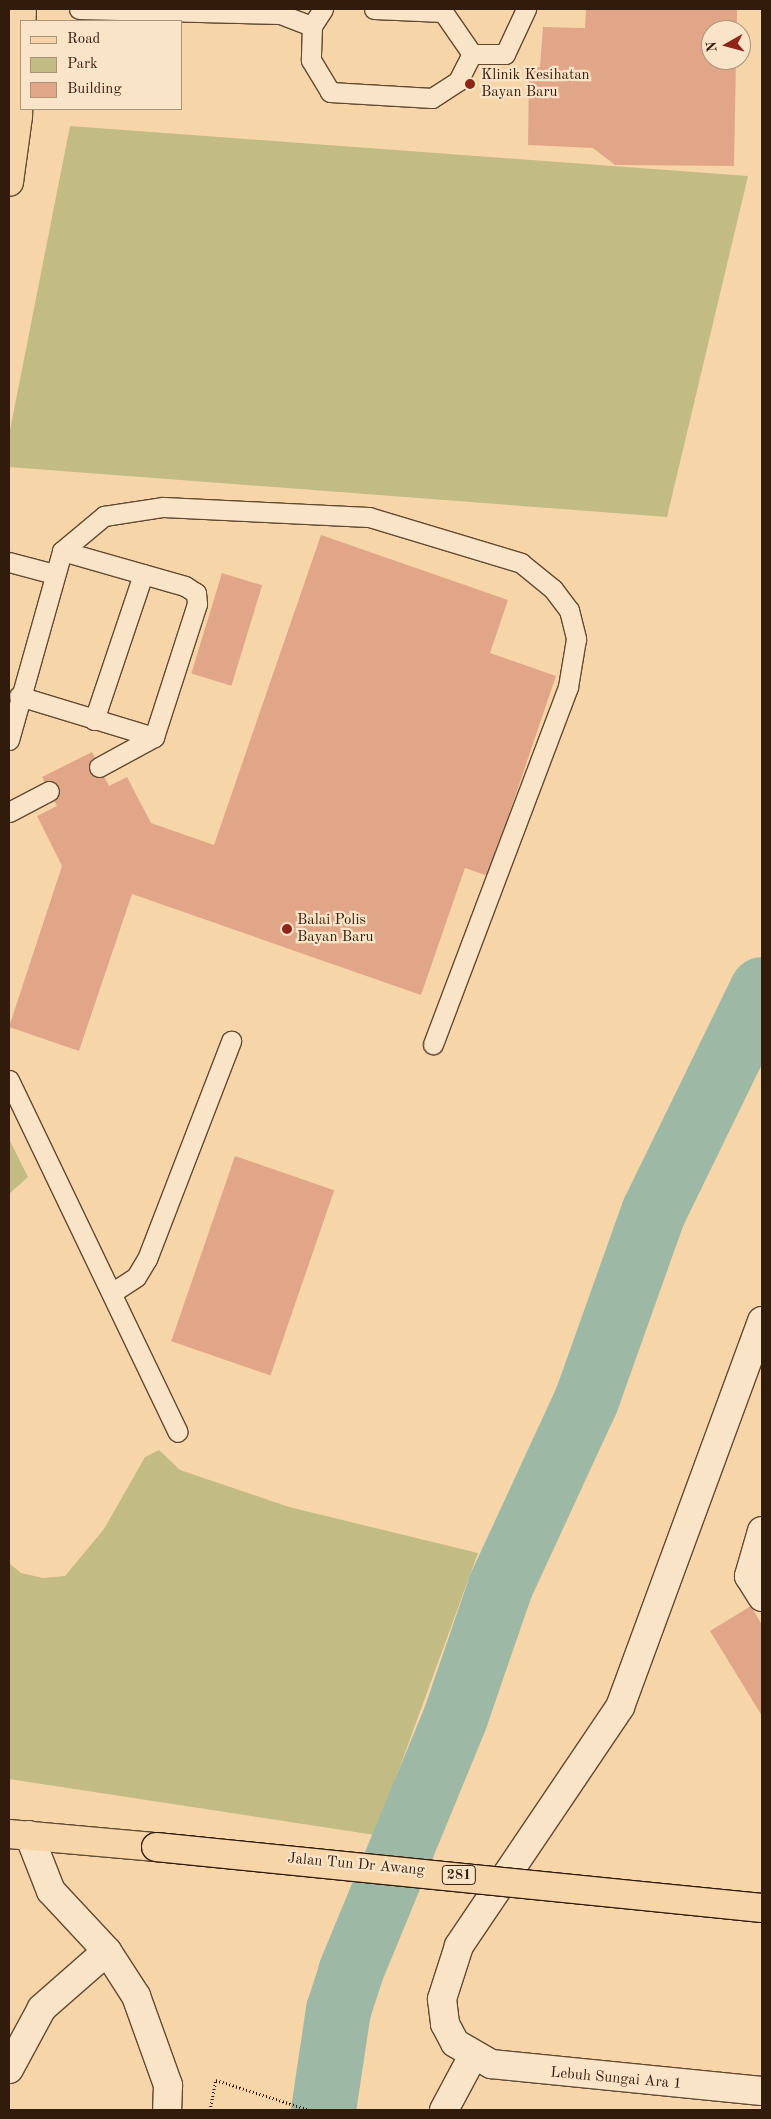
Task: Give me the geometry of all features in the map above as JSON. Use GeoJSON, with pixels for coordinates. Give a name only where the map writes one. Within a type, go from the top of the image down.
{"type":"FeatureCollection","features":[{"type":"Feature","properties":{"kind":"main road"},"geometry":{"type":"LineString","coordinates":[[9,182],[18,116],[20,62]]}},
{"type":"Feature","properties":{"kind":"main road","name":"Jalan Tun Dr Awang"},"geometry":{"type":"LineString","coordinates":[[19,1835],[762,1908]]}},
{"type":"Feature","properties":{"kind":"street","name":"Lebuh Sungai Ara 1"},"geometry":{"type":"LineString","coordinates":[[762,1321],[620,1706],[460,1946],[447,1974],[442,1999],[445,2024],[455,2043],[473,2056],[510,2070],[762,2091]]}},
{"type":"Feature","properties":{"kind":"street"},"geometry":{"type":"LineString","coordinates":[[762,1531],[749,1576],[762,1597]]}},
{"type":"Feature","properties":{"kind":"street"},"geometry":{"type":"LineString","coordinates":[[19,1835],[51,1892],[106,1951],[136,1996],[168,2085],[167,2110]]}},
{"type":"Feature","properties":{"kind":"street"},"geometry":{"type":"LineString","coordinates":[[9,2069],[42,2008],[106,1951]]}},
{"type":"Feature","properties":{"kind":"street"},"geometry":{"type":"LineString","coordinates":[[444,2110],[473,2056]]}},
{"type":"Feature","properties":{"kind":"lane"},"geometry":{"type":"LineString","coordinates":[[79,9],[280,14],[312,26]]}},
{"type":"Feature","properties":{"kind":"lane"},"geometry":{"type":"LineString","coordinates":[[323,9],[312,26],[311,60],[330,92],[432,98],[458,81],[472,54]]}},
{"type":"Feature","properties":{"kind":"lane"},"geometry":{"type":"LineString","coordinates":[[374,9],[443,12],[472,54]]}},
{"type":"Feature","properties":{"kind":"lane"},"geometry":{"type":"LineString","coordinates":[[472,54],[505,54],[526,9]]}},
{"type":"Feature","properties":{"kind":"lane"},"geometry":{"type":"LineString","coordinates":[[9,740],[19,696],[62,551],[104,516],[129,510],[163,507],[369,517],[521,563],[553,589],[569,610],[576,639],[568,686],[433,1044]]}},
{"type":"Feature","properties":{"kind":"lane"},"geometry":{"type":"LineString","coordinates":[[62,551],[185,586],[196,592],[197,604],[154,737],[99,767]]}},
{"type":"Feature","properties":{"kind":"lane"},"geometry":{"type":"LineString","coordinates":[[9,562],[54,574]]}},
{"type":"Feature","properties":{"kind":"lane"},"geometry":{"type":"LineString","coordinates":[[94,720],[143,574]]}},
{"type":"Feature","properties":{"kind":"lane"},"geometry":{"type":"LineString","coordinates":[[19,696],[154,737]]}},
{"type":"Feature","properties":{"kind":"lane"},"geometry":{"type":"LineString","coordinates":[[9,812],[49,791]]}},
{"type":"Feature","properties":{"kind":"lane"},"geometry":{"type":"LineString","coordinates":[[113,1292],[136,1277],[147,1259],[231,1041]]}},
{"type":"Feature","properties":{"kind":"lane"},"geometry":{"type":"LineString","coordinates":[[9,1080],[113,1292],[178,1432]]}},
{"type":"Feature","properties":{"kind":"path"},"geometry":{"type":"LineString","coordinates":[[210,2110],[216,2080],[310,2110]]}},
{"type":"Feature","properties":{"kind":"green space"},"geometry":{"type":"Polygon","coordinates":[[[70,126],[748,176],[667,517],[9,467],[9,435],[70,126]]]}},
{"type":"Feature","properties":{"kind":"green space"},"geometry":{"type":"Polygon","coordinates":[[[9,1139],[28,1177],[9,1194],[9,1139]]]}},
{"type":"Feature","properties":{"kind":"green space"},"geometry":{"type":"Polygon","coordinates":[[[159,1450],[180,1470],[289,1507],[478,1553],[375,1835],[9,1779],[9,1563],[21,1573],[43,1578],[65,1576],[104,1529],[145,1457],[159,1450]]]}},
{"type":"Feature","properties":{"kind":"building"},"geometry":{"type":"Polygon","coordinates":[[[586,9],[737,9],[737,20],[701,20],[701,70],[736,70],[734,166],[615,165],[593,148],[528,145],[529,68],[540,67],[543,27],[585,28],[586,9]]]}},
{"type":"Feature","properties":{"kind":"building"},"geometry":{"type":"Polygon","coordinates":[[[321,535],[508,600],[490,653],[556,676],[488,876],[465,868],[421,995],[132,894],[79,1051],[9,1027],[62,866],[37,816],[57,806],[42,777],[92,752],[109,786],[127,777],[151,823],[214,845],[321,535]]]}},
{"type":"Feature","properties":{"kind":"building"},"geometry":{"type":"Polygon","coordinates":[[[222,573],[262,585],[231,686],[191,673],[222,573]]]}},
{"type":"Feature","properties":{"kind":"building"},"geometry":{"type":"Polygon","coordinates":[[[235,1156],[334,1190],[270,1376],[171,1341],[235,1156]]]}},
{"type":"Feature","properties":{"kind":"building"},"geometry":{"type":"Polygon","coordinates":[[[751,1606],[762,1625],[762,1716],[710,1631],[751,1606]]]}},
{"type":"Feature","properties":{"kind":"waterway"},"geometry":{"type":"LineString","coordinates":[[323,2110],[338,2010],[350,1972],[455,1717],[500,1586],[586,1400],[653,1212],[762,989]]}},
{"type":"Feature","properties":{"kind":"place","name":"Klinik Kesihatan Bayan Baru"},"geometry":{"type":"Point","coordinates":[470,84]}},
{"type":"Feature","properties":{"kind":"place","name":"Balai Polis Bayan Baru"},"geometry":{"type":"Point","coordinates":[287,929]}}]}
